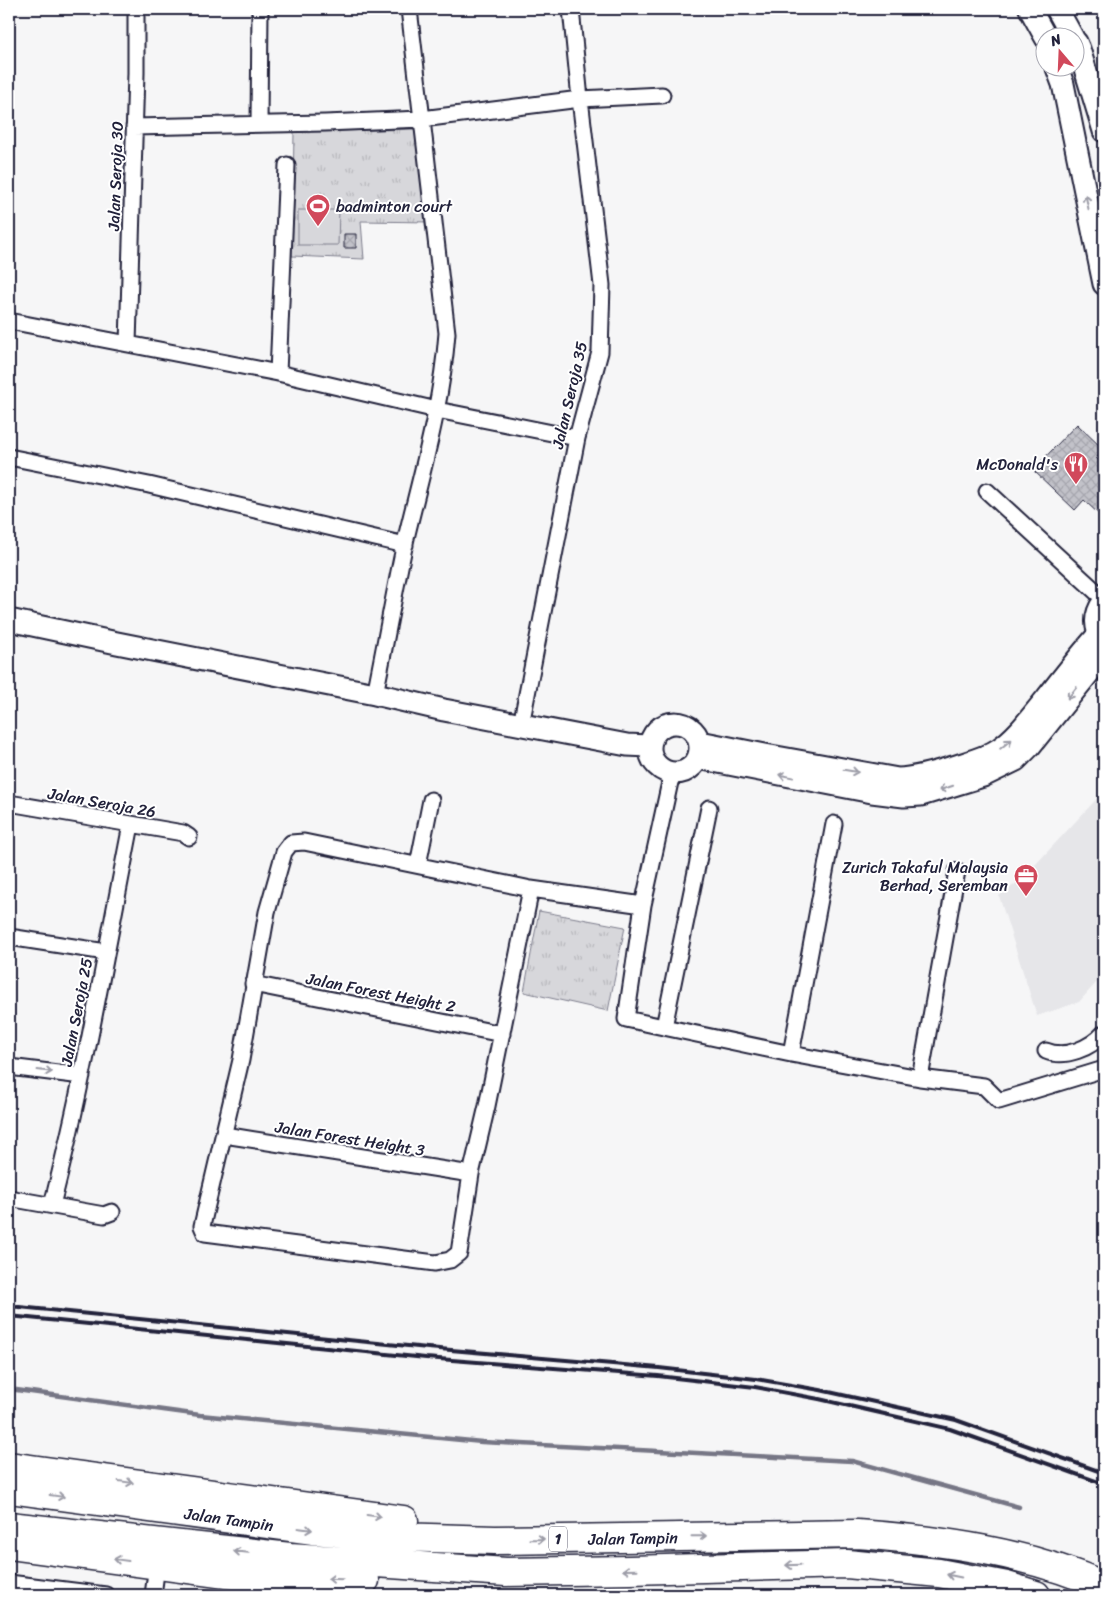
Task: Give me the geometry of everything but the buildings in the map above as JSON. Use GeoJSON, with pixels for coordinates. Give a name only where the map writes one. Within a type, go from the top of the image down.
{"type":"FeatureCollection","features":[{"type":"Feature","properties":{"kind":"highway"},"geometry":{"type":"LineString","coordinates":[[9,1466],[478,1530],[495,1540]]}},
{"type":"Feature","properties":{"kind":"highway","name":"Jalan Tampin"},"geometry":{"type":"LineString","coordinates":[[9,1489],[312,1530],[398,1537],[495,1540],[857,1534],[901,1537],[950,1544],[1023,1559],[1084,1577],[1104,1586]]}},
{"type":"Feature","properties":{"kind":"highway","name":"Jalan Tampin"},"geometry":{"type":"LineString","coordinates":[[9,1526],[290,1557],[506,1572],[846,1564],[939,1573],[1007,1586],[1036,1595]]}},
{"type":"Feature","properties":{"kind":"highway"},"geometry":{"type":"LineString","coordinates":[[9,1545],[239,1576],[366,1580],[506,1572]]}},
{"type":"Feature","properties":{"kind":"street","name":"Jalan Seroja 30"},"geometry":{"type":"LineString","coordinates":[[128,344],[136,9]]}},
{"type":"Feature","properties":{"kind":"street"},"geometry":{"type":"LineString","coordinates":[[259,124],[260,9]]}},
{"type":"Feature","properties":{"kind":"street"},"geometry":{"type":"LineString","coordinates":[[375,694],[405,545],[437,410],[447,334],[409,9]]}},
{"type":"Feature","properties":{"kind":"street","name":"Jalan Seroja 35"},"geometry":{"type":"LineString","coordinates":[[521,725],[576,438],[600,352],[602,285],[571,9]]}},
{"type":"Feature","properties":{"kind":"street"},"geometry":{"type":"LineString","coordinates":[[1030,9],[1040,28]]}},
{"type":"Feature","properties":{"kind":"street"},"geometry":{"type":"LineString","coordinates":[[1057,9],[1067,28]]}},
{"type":"Feature","properties":{"kind":"street"},"geometry":{"type":"LineString","coordinates":[[1086,72],[1104,130]]}},
{"type":"Feature","properties":{"kind":"street"},"geometry":{"type":"LineString","coordinates":[[1061,78],[1104,284]]}},
{"type":"Feature","properties":{"kind":"street"},"geometry":{"type":"LineString","coordinates":[[134,127],[422,119],[580,99],[662,95]]}},
{"type":"Feature","properties":{"kind":"street"},"geometry":{"type":"LineString","coordinates":[[278,373],[287,165]]}},
{"type":"Feature","properties":{"kind":"street"},"geometry":{"type":"LineString","coordinates":[[9,321],[278,373],[437,410],[576,438]]}},
{"type":"Feature","properties":{"kind":"street"},"geometry":{"type":"LineString","coordinates":[[9,457],[149,485],[405,545]]}},
{"type":"Feature","properties":{"kind":"street"},"geometry":{"type":"LineString","coordinates":[[699,750],[765,755],[898,779],[932,774],[978,759],[997,751],[1009,742],[1080,655],[1102,638],[1096,626],[1096,616],[1104,600],[987,491]]}},
{"type":"Feature","properties":{"kind":"street"},"geometry":{"type":"LineString","coordinates":[[9,620],[117,644],[375,694],[444,710],[627,745],[649,746]]}},
{"type":"Feature","properties":{"kind":"street"},"geometry":{"type":"LineString","coordinates":[[699,750],[872,792],[904,796],[921,795],[983,776],[1016,760],[1030,746],[1096,664],[1104,657]]}},
{"type":"Feature","properties":{"kind":"street"},"geometry":{"type":"LineString","coordinates":[[669,723],[677,723],[691,728],[697,734],[699,750],[688,770],[672,773],[664,771],[653,761],[649,746],[656,731],[669,723]]}},
{"type":"Feature","properties":{"kind":"street"},"geometry":{"type":"LineString","coordinates":[[672,773],[643,905],[626,1019],[791,1054],[920,1078],[984,1086],[999,1101],[1104,1069]]}},
{"type":"Feature","properties":{"kind":"street"},"geometry":{"type":"LineString","coordinates":[[418,865],[431,800]]}},
{"type":"Feature","properties":{"kind":"street","name":"Jalan Seroja 26"},"geometry":{"type":"LineString","coordinates":[[9,803],[183,833],[189,837]]}},
{"type":"Feature","properties":{"kind":"street"},"geometry":{"type":"LineString","coordinates":[[664,1027],[710,808]]}},
{"type":"Feature","properties":{"kind":"street"},"geometry":{"type":"LineString","coordinates":[[791,1054],[834,824]]}},
{"type":"Feature","properties":{"kind":"street","name":"Jalan Seroja 25"},"geometry":{"type":"LineString","coordinates":[[52,1205],[82,1076],[131,825]]}},
{"type":"Feature","properties":{"kind":"street"},"geometry":{"type":"LineString","coordinates":[[530,889],[502,1034],[471,1174],[459,1252],[450,1260],[435,1263],[208,1234],[203,1231],[202,1226],[241,1060],[267,912],[284,852],[291,843],[304,842],[530,889],[643,905]]}},
{"type":"Feature","properties":{"kind":"street"},"geometry":{"type":"LineString","coordinates":[[920,1078],[957,871]]}},
{"type":"Feature","properties":{"kind":"street"},"geometry":{"type":"LineString","coordinates":[[9,937],[106,952]]}},
{"type":"Feature","properties":{"kind":"street","name":"Jalan Forest Height 2"},"geometry":{"type":"LineString","coordinates":[[253,984],[502,1034]]}},
{"type":"Feature","properties":{"kind":"street"},"geometry":{"type":"LineString","coordinates":[[1046,1051],[1054,1054],[1068,1053],[1088,1046],[1104,1033]]}},
{"type":"Feature","properties":{"kind":"street"},"geometry":{"type":"LineString","coordinates":[[9,1067],[82,1076]]}},
{"type":"Feature","properties":{"kind":"street","name":"Jalan Forest Height 3"},"geometry":{"type":"LineString","coordinates":[[224,1135],[471,1174]]}},
{"type":"Feature","properties":{"kind":"street"},"geometry":{"type":"LineString","coordinates":[[9,1198],[104,1215],[112,1212]]}},
{"type":"Feature","properties":{"kind":"street"},"geometry":{"type":"LineString","coordinates":[[153,1595],[157,1565]]}},
{"type":"Feature","properties":{"kind":"street"},"geometry":{"type":"LineString","coordinates":[[9,1583],[106,1595]]}},
{"type":"Feature","properties":{"kind":"shaded area"},"geometry":{"type":"Polygon","coordinates":[[[1104,791],[1104,974],[1079,1002],[1037,1016],[999,896],[1022,879],[1104,791]]]}},
{"type":"Feature","properties":{"kind":"green space"},"geometry":{"type":"Polygon","coordinates":[[[420,129],[431,222],[361,221],[364,259],[292,256],[294,132],[420,129]]]}},
{"type":"Feature","properties":{"kind":"green space","name":"badminton court"},"geometry":{"type":"Polygon","coordinates":[[[298,210],[339,210],[338,245],[298,245],[298,210]]]}},
{"type":"Feature","properties":{"kind":"green space"},"geometry":{"type":"Polygon","coordinates":[[[539,911],[625,927],[608,1011],[524,992],[539,911]]]}},
{"type":"Feature","properties":{"kind":"waterway"},"geometry":{"type":"LineString","coordinates":[[9,1389],[200,1415],[482,1442],[852,1461],[1019,1507]]}},
{"type":"Feature","properties":{"kind":"railway"},"geometry":{"type":"LineString","coordinates":[[9,1306],[428,1348],[659,1368],[756,1379],[820,1390],[956,1420],[1104,1473]]}},
{"type":"Feature","properties":{"kind":"railway"},"geometry":{"type":"LineString","coordinates":[[9,1316],[426,1358],[658,1376],[755,1387],[819,1399],[950,1429],[1104,1484]]}},
{"type":"Feature","properties":{"kind":"place","name":"badminton court"},"geometry":{"type":"Point","coordinates":[318,227]}},
{"type":"Feature","properties":{"kind":"place","name":"McDonald's"},"geometry":{"type":"Point","coordinates":[1076,485]}},
{"type":"Feature","properties":{"kind":"place","name":"Zurich Takaful Malaysia Berhad, Seremban"},"geometry":{"type":"Point","coordinates":[1026,897]}}]}
